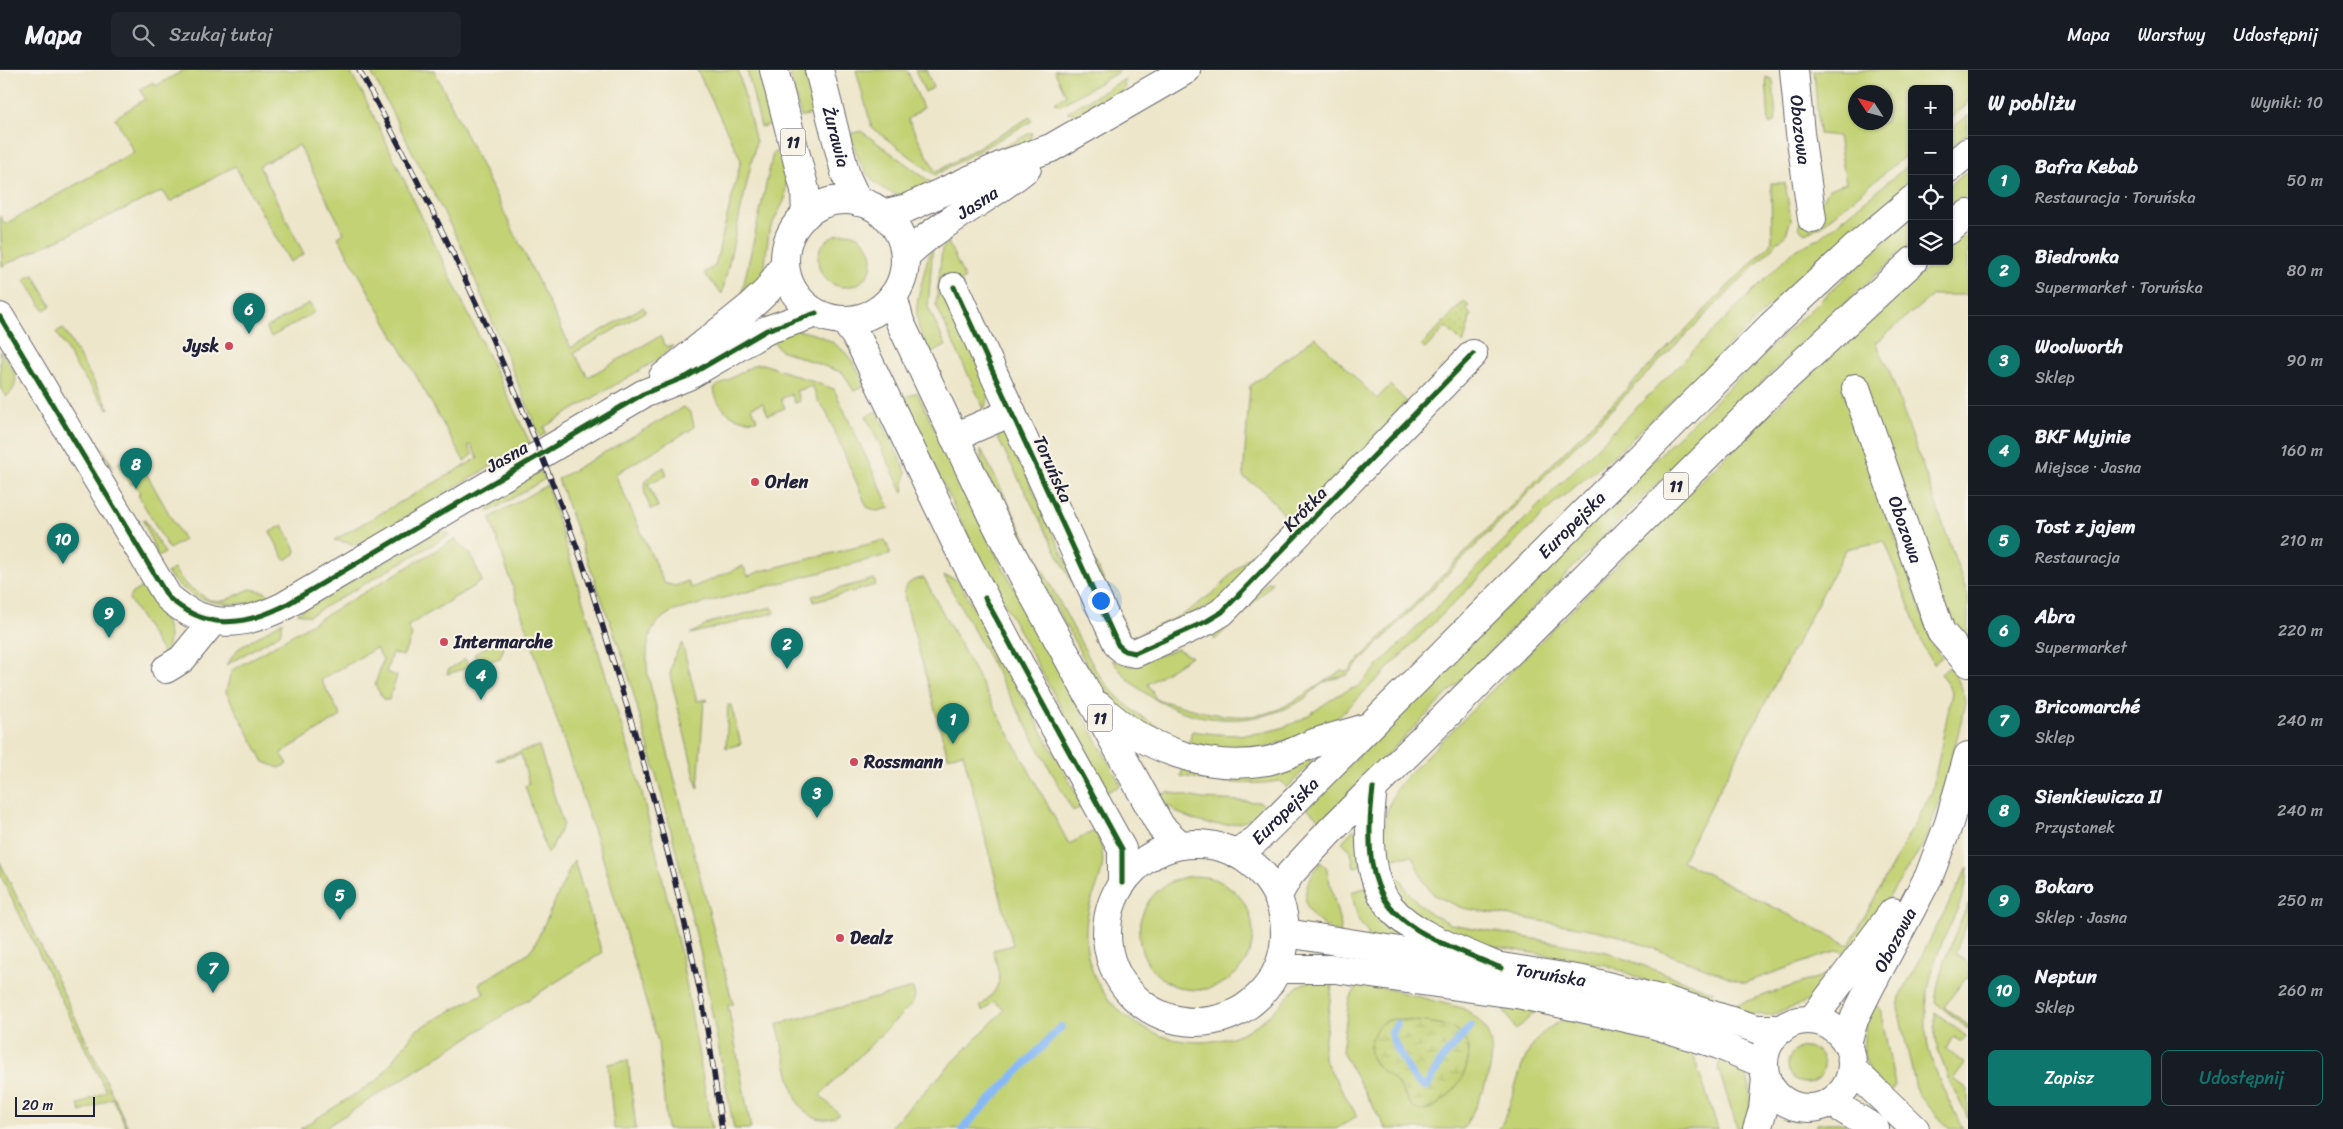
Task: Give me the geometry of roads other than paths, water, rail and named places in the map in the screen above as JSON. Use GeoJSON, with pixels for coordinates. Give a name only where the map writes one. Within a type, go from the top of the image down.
{"type":"FeatureCollection","features":[{"type":"Feature","properties":{"kind":"street","name":"11"},"geometry":{"type":"LineString","coordinates":[[774,70],[805,190],[806,215]]}},
{"type":"Feature","properties":{"kind":"street","name":"Żurawia"},"geometry":{"type":"LineString","coordinates":[[819,70],[846,176],[858,202]]}},
{"type":"Feature","properties":{"kind":"street","name":"Jasna"},"geometry":{"type":"LineString","coordinates":[[904,256],[958,213],[1014,178],[1051,148],[1186,70]]}},
{"type":"Feature","properties":{"kind":"street","name":"Obozowa"},"geometry":{"type":"LineString","coordinates":[[1794,70],[1796,104],[1812,219]]}},
{"type":"Feature","properties":{"kind":"street","name":"Jasna"},"geometry":{"type":"LineString","coordinates":[[882,214],[906,208],[1005,164],[1051,148]]}},
{"type":"Feature","properties":{"kind":"street"},"geometry":{"type":"LineString","coordinates":[[1953,165],[1968,152]]}},
{"type":"Feature","properties":{"kind":"street"},"geometry":{"type":"LineString","coordinates":[[834,202],[858,202],[882,214],[898,232],[904,256],[902,277],[893,296],[874,312],[856,319],[844,320],[816,312],[804,304],[794,292],[786,263],[789,239],[806,215],[822,205],[834,202]]}},
{"type":"Feature","properties":{"kind":"street","name":"Europejska"},"geometry":{"type":"LineString","coordinates":[[1236,853],[1256,840],[1764,332],[1854,249],[1908,203]]}},
{"type":"Feature","properties":{"kind":"street"},"geometry":{"type":"LineString","coordinates":[[1953,227],[1968,214]]}},
{"type":"Feature","properties":{"kind":"street","name":"Jasna"},"geometry":{"type":"LineString","coordinates":[[644,394],[701,344],[751,306],[768,290],[786,263]]}},
{"type":"Feature","properties":{"kind":"street","name":"11"},"geometry":{"type":"LineString","coordinates":[[1278,895],[1290,874],[1373,788],[1777,386],[1909,265]]}},
{"type":"Feature","properties":{"kind":"street","name":"Toruńska"},"geometry":{"type":"LineString","coordinates":[[954,287],[1118,644],[1125,651],[1135,653]]}},
{"type":"Feature","properties":{"kind":"street","name":"11"},"geometry":{"type":"LineString","coordinates":[[893,296],[900,322],[991,514],[1082,686],[1161,827],[1180,845]]}},
{"type":"Feature","properties":{"kind":"street","name":"Jasna"},"geometry":{"type":"LineString","coordinates":[[213,622],[248,620],[284,606],[644,394],[688,376],[767,330],[816,312]]}},
{"type":"Feature","properties":{"kind":"street"},"geometry":{"type":"LineString","coordinates":[[0,316],[158,583],[168,597],[180,607],[195,616],[213,622],[182,659],[166,669]]}},
{"type":"Feature","properties":{"kind":"street"},"geometry":{"type":"LineString","coordinates":[[844,320],[859,341],[957,545],[1009,644],[1122,849],[1122,883]]}},
{"type":"Feature","properties":{"kind":"street","name":"Krótka"},"geometry":{"type":"LineString","coordinates":[[1135,653],[1207,621],[1222,612],[1473,354]]}},
{"type":"Feature","properties":{"kind":"street","name":"Obozowa"},"geometry":{"type":"LineString","coordinates":[[1856,388],[1941,632],[1968,663]]}},
{"type":"Feature","properties":{"kind":"street"},"geometry":{"type":"LineString","coordinates":[[954,438],[1012,412]]}},
{"type":"Feature","properties":{"kind":"street"},"geometry":{"type":"LineString","coordinates":[[1082,686],[1119,724],[1141,737],[1180,755],[1224,763],[1268,760],[1317,742],[1369,727]]}},
{"type":"Feature","properties":{"kind":"street","name":"Obozowa"},"geometry":{"type":"LineString","coordinates":[[1847,1043],[1855,1017],[1953,826],[1968,756]]}},
{"type":"Feature","properties":{"kind":"street"},"geometry":{"type":"LineString","coordinates":[[1373,788],[1369,850],[1375,878],[1384,898],[1398,915],[1418,931],[1501,968]]}},
{"type":"Feature","properties":{"kind":"street","name":"Obozowa"},"geometry":{"type":"LineString","coordinates":[[1812,1020],[1888,919],[1918,869],[1953,826]]}},
{"type":"Feature","properties":{"kind":"street"},"geometry":{"type":"LineString","coordinates":[[1209,844],[1236,853],[1260,870],[1278,895],[1284,914],[1286,933],[1284,952],[1278,969],[1268,986],[1254,1001],[1229,1016],[1210,1022],[1171,1019],[1153,1012],[1137,1000],[1123,985],[1111,959],[1107,939],[1108,920],[1113,900],[1122,883],[1135,868],[1148,858],[1161,851],[1180,845],[1209,844]]}},
{"type":"Feature","properties":{"kind":"street","name":"Toruńska"},"geometry":{"type":"LineString","coordinates":[[1286,933],[1583,980],[1668,1001],[1757,1029],[1782,1029]]}},
{"type":"Feature","properties":{"kind":"street","name":"Toruńska"},"geometry":{"type":"LineString","coordinates":[[1278,969],[1335,969],[1522,995],[1649,1023],[1719,1045],[1765,1070]]}},
{"type":"Feature","properties":{"kind":"street"},"geometry":{"type":"LineString","coordinates":[[1757,1129],[1763,1110],[1765,1070],[1769,1045],[1782,1029],[1796,1022],[1812,1020],[1832,1027],[1847,1043],[1852,1056],[1852,1070],[1849,1081],[1843,1091],[1794,1129]]}},
{"type":"Feature","properties":{"kind":"street"},"geometry":{"type":"LineString","coordinates":[[1765,1070],[1774,1092],[1786,1102],[1802,1108],[1825,1104],[1875,1129]]}},
{"type":"Feature","properties":{"kind":"street"},"geometry":{"type":"LineString","coordinates":[[1852,1070],[1915,1129]]}},
{"type":"Feature","properties":{"kind":"waterway"},"geometry":{"type":"LineString","coordinates":[[1397,1024],[1391,1033],[1396,1046],[1410,1071],[1420,1084],[1424,1086],[1428,1085],[1442,1059],[1471,1026]]}},
{"type":"Feature","properties":{"kind":"waterway"},"geometry":{"type":"LineString","coordinates":[[962,1129],[1061,1027]]}},
{"type":"Feature","properties":{"kind":"railway"},"geometry":{"type":"LineString","coordinates":[[359,70],[419,184],[475,300],[526,417],[584,568],[639,747],[673,876],[703,1006],[722,1129]]}},
{"type":"Feature","properties":{"kind":"place","name":"Abra"},"geometry":{"type":"Point","coordinates":[249,334]}},
{"type":"Feature","properties":{"kind":"place","name":"Jysk"},"geometry":{"type":"Point","coordinates":[229,346]}},
{"type":"Feature","properties":{"kind":"place","name":"Orlen"},"geometry":{"type":"Point","coordinates":[755,482]}},
{"type":"Feature","properties":{"kind":"place","name":"Sienkiewicza II"},"geometry":{"type":"Point","coordinates":[136,489]}},
{"type":"Feature","properties":{"kind":"place","name":"Neptun"},"geometry":{"type":"Point","coordinates":[63,564]}},
{"type":"Feature","properties":{"kind":"place","name":"Bokaro"},"geometry":{"type":"Point","coordinates":[109,638]}},
{"type":"Feature","properties":{"kind":"place","name":"Intermarche"},"geometry":{"type":"Point","coordinates":[444,642]}},
{"type":"Feature","properties":{"kind":"place","name":"Biedronka"},"geometry":{"type":"Point","coordinates":[787,669]}},
{"type":"Feature","properties":{"kind":"place","name":"BKF Myjnie"},"geometry":{"type":"Point","coordinates":[481,700]}},
{"type":"Feature","properties":{"kind":"place","name":"Bafra Kebab"},"geometry":{"type":"Point","coordinates":[953,744]}},
{"type":"Feature","properties":{"kind":"place","name":"Rossmann"},"geometry":{"type":"Point","coordinates":[854,762]}},
{"type":"Feature","properties":{"kind":"place","name":"Woolworth"},"geometry":{"type":"Point","coordinates":[817,818]}},
{"type":"Feature","properties":{"kind":"place","name":"Tost z jajem"},"geometry":{"type":"Point","coordinates":[340,920]}},
{"type":"Feature","properties":{"kind":"place","name":"Dealz"},"geometry":{"type":"Point","coordinates":[840,938]}},
{"type":"Feature","properties":{"kind":"place","name":"Bricomarché"},"geometry":{"type":"Point","coordinates":[213,993]}}]}
